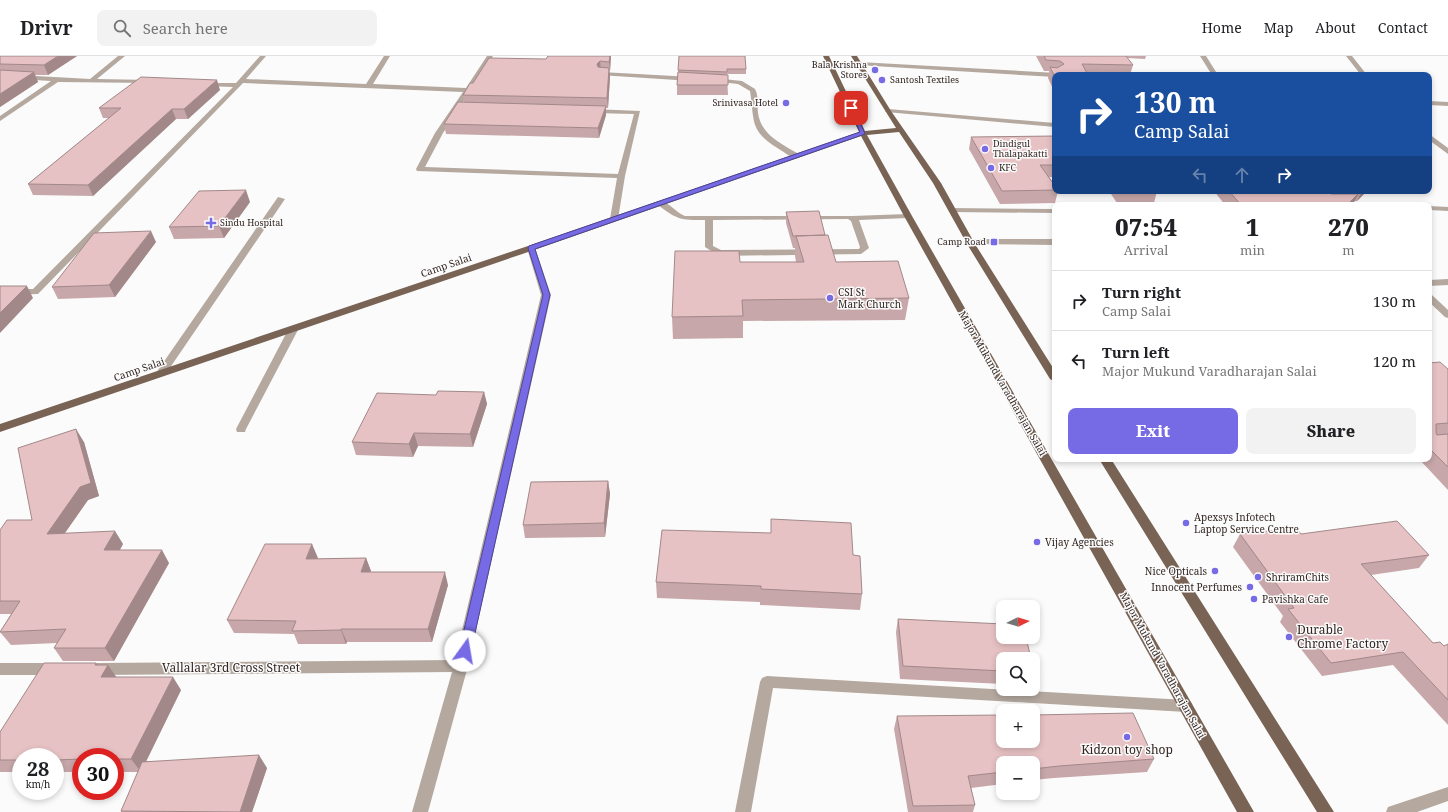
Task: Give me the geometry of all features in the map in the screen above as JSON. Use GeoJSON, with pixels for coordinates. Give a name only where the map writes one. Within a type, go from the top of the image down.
{"type":"FeatureCollection","features":[{"type":"Feature","properties":{"kind":"main road","name":"Major Mukund Varadharajan Salai"},"geometry":{"type":"LineString","coordinates":[[826,56],[863,133],[908,216],[1246,812]]}},
{"type":"Feature","properties":{"kind":"main road"},"geometry":{"type":"LineString","coordinates":[[854,56],[888,111],[937,183],[970,242],[1052,373]]}},
{"type":"Feature","properties":{"kind":"main road","name":"Camp Salai"},"geometry":{"type":"LineString","coordinates":[[0,428],[531,248],[863,133],[901,130]]}},
{"type":"Feature","properties":{"kind":"main road"},"geometry":{"type":"LineString","coordinates":[[1107,462],[1326,812]]}},
{"type":"Feature","properties":{"kind":"street"},"geometry":{"type":"LineString","coordinates":[[91,81],[122,56]]}},
{"type":"Feature","properties":{"kind":"street"},"geometry":{"type":"LineString","coordinates":[[0,292],[35,292],[240,83],[263,56]]}},
{"type":"Feature","properties":{"kind":"street"},"geometry":{"type":"LineString","coordinates":[[369,85],[387,56]]}},
{"type":"Feature","properties":{"kind":"street"},"geometry":{"type":"LineString","coordinates":[[490,56],[467,90],[459,108],[439,133],[420,169],[621,176]]}},
{"type":"Feature","properties":{"kind":"street"},"geometry":{"type":"LineString","coordinates":[[1203,56],[1212,72]]}},
{"type":"Feature","properties":{"kind":"street"},"geometry":{"type":"LineString","coordinates":[[1349,56],[1362,72]]}},
{"type":"Feature","properties":{"kind":"street"},"geometry":{"type":"LineString","coordinates":[[859,64],[1052,75]]}},
{"type":"Feature","properties":{"kind":"street"},"geometry":{"type":"LineString","coordinates":[[601,74],[701,79]]}},
{"type":"Feature","properties":{"kind":"street"},"geometry":{"type":"LineString","coordinates":[[0,76],[57,80],[161,83]]}},
{"type":"Feature","properties":{"kind":"street"},"geometry":{"type":"LineString","coordinates":[[0,119],[57,80]]}},
{"type":"Feature","properties":{"kind":"street"},"geometry":{"type":"LineString","coordinates":[[708,80],[740,82],[753,90],[755,99],[755,116],[761,132],[767,138],[796,156]]}},
{"type":"Feature","properties":{"kind":"street"},"geometry":{"type":"LineString","coordinates":[[200,84],[240,83],[369,85],[467,90]]}},
{"type":"Feature","properties":{"kind":"street"},"geometry":{"type":"LineString","coordinates":[[1432,96],[1448,97]]}},
{"type":"Feature","properties":{"kind":"street"},"geometry":{"type":"LineString","coordinates":[[1432,103],[1448,104]]}},
{"type":"Feature","properties":{"kind":"street"},"geometry":{"type":"LineString","coordinates":[[582,111],[638,112],[621,176],[614,219]]}},
{"type":"Feature","properties":{"kind":"street"},"geometry":{"type":"LineString","coordinates":[[888,111],[1052,125]]}},
{"type":"Feature","properties":{"kind":"street"},"geometry":{"type":"LineString","coordinates":[[1432,139],[1448,152]]}},
{"type":"Feature","properties":{"kind":"street"},"geometry":{"type":"LineString","coordinates":[[161,374],[281,199]]}},
{"type":"Feature","properties":{"kind":"street"},"geometry":{"type":"LineString","coordinates":[[661,203],[678,216],[709,219],[908,216]]}},
{"type":"Feature","properties":{"kind":"street"},"geometry":{"type":"LineString","coordinates":[[1432,208],[1448,209]]}},
{"type":"Feature","properties":{"kind":"street"},"geometry":{"type":"LineString","coordinates":[[952,210],[1052,211]]}},
{"type":"Feature","properties":{"kind":"street"},"geometry":{"type":"LineString","coordinates":[[709,219],[709,247],[719,253],[850,252],[864,250],[865,248],[855,220],[852,218]]}},
{"type":"Feature","properties":{"kind":"street"},"geometry":{"type":"LineString","coordinates":[[970,242],[1052,242]]}},
{"type":"Feature","properties":{"kind":"street"},"geometry":{"type":"LineString","coordinates":[[420,812],[461,666],[546,295],[531,248]]}},
{"type":"Feature","properties":{"kind":"street"},"geometry":{"type":"LineString","coordinates":[[1432,283],[1448,282]]}},
{"type":"Feature","properties":{"kind":"street"},"geometry":{"type":"LineString","coordinates":[[1432,300],[1448,315]]}},
{"type":"Feature","properties":{"kind":"street"},"geometry":{"type":"LineString","coordinates":[[241,428],[294,328]]}},
{"type":"Feature","properties":{"kind":"street","name":"Vallalar 3rd Cross Street"},"geometry":{"type":"LineString","coordinates":[[0,670],[461,666]]}},
{"type":"Feature","properties":{"kind":"street"},"geometry":{"type":"LineString","coordinates":[[743,812],[767,682],[1186,706]]}},
{"type":"Feature","properties":{"kind":"street"},"geometry":{"type":"LineString","coordinates":[[1394,812],[1448,794]]}},
{"type":"Feature","properties":{"kind":"building"},"geometry":{"type":"Polygon","coordinates":[[[0,56],[58,56],[44,65],[0,64],[0,56]]]}},
{"type":"Feature","properties":{"kind":"building"},"geometry":{"type":"Polygon","coordinates":[[[548,56],[610,56],[609,62],[600,61],[597,64],[598,67],[609,68],[607,98],[463,95],[470,83],[473,83],[489,58],[546,59],[548,56]]]}},
{"type":"Feature","properties":{"kind":"building"},"geometry":{"type":"Polygon","coordinates":[[[679,56],[745,56],[746,69],[727,69],[727,72],[678,70],[679,56]]]}},
{"type":"Feature","properties":{"kind":"building"},"geometry":{"type":"Polygon","coordinates":[[[1044,56],[1126,56],[1133,65],[1082,64],[1086,72],[1052,72],[1050,67],[1057,68],[1064,64],[1060,61],[1046,60],[1044,56]]]}},
{"type":"Feature","properties":{"kind":"building"},"geometry":{"type":"Polygon","coordinates":[[[0,70],[34,72],[0,94],[0,70]]]}},
{"type":"Feature","properties":{"kind":"building"},"geometry":{"type":"Polygon","coordinates":[[[678,72],[728,75],[728,85],[677,85],[678,72]]]}},
{"type":"Feature","properties":{"kind":"building"},"geometry":{"type":"Polygon","coordinates":[[[141,77],[217,80],[184,109],[172,109],[88,185],[28,184],[121,108],[99,108],[141,77]]]}},
{"type":"Feature","properties":{"kind":"building"},"geometry":{"type":"Polygon","coordinates":[[[458,102],[606,106],[598,128],[444,124],[458,102]]]}},
{"type":"Feature","properties":{"kind":"building"},"geometry":{"type":"Polygon","coordinates":[[[1052,136],[1052,165],[1040,165],[1052,182],[1052,190],[1002,191],[971,137],[1052,136]]]}},
{"type":"Feature","properties":{"kind":"building"},"geometry":{"type":"Polygon","coordinates":[[[246,190],[219,226],[169,227],[199,191],[246,190]]]}},
{"type":"Feature","properties":{"kind":"building"},"geometry":{"type":"Polygon","coordinates":[[[1232,194],[1358,194],[1350,202],[1238,202],[1232,194]]]}},
{"type":"Feature","properties":{"kind":"building"},"geometry":{"type":"Polygon","coordinates":[[[819,211],[825,235],[793,236],[786,212],[819,211]]]}},
{"type":"Feature","properties":{"kind":"building"},"geometry":{"type":"Polygon","coordinates":[[[151,231],[109,285],[52,287],[94,233],[151,231]]]}},
{"type":"Feature","properties":{"kind":"building"},"geometry":{"type":"Polygon","coordinates":[[[828,235],[836,262],[898,261],[909,298],[742,300],[743,316],[672,317],[675,251],[739,251],[740,262],[804,262],[796,236],[828,235]]]}},
{"type":"Feature","properties":{"kind":"building"},"geometry":{"type":"Polygon","coordinates":[[[0,286],[27,286],[0,313],[0,286]]]}},
{"type":"Feature","properties":{"kind":"building"},"geometry":{"type":"Polygon","coordinates":[[[1440,362],[1448,369],[1448,423],[1436,424],[1436,433],[1437,435],[1448,434],[1448,467],[1432,451],[1432,363],[1440,362]]]}},
{"type":"Feature","properties":{"kind":"building"},"geometry":{"type":"Polygon","coordinates":[[[438,391],[484,392],[470,434],[414,433],[409,444],[352,442],[377,393],[436,395],[438,391]]]}},
{"type":"Feature","properties":{"kind":"building"},"geometry":{"type":"Polygon","coordinates":[[[76,429],[91,483],[80,487],[47,534],[115,531],[104,550],[162,550],[105,648],[54,648],[66,629],[0,632],[20,601],[0,601],[0,530],[7,520],[32,520],[18,448],[76,429]]]}},
{"type":"Feature","properties":{"kind":"building"},"geometry":{"type":"Polygon","coordinates":[[[608,481],[604,523],[523,525],[531,482],[608,481]]]}},
{"type":"Feature","properties":{"kind":"building"},"geometry":{"type":"Polygon","coordinates":[[[771,519],[851,523],[853,555],[860,556],[862,594],[761,589],[761,586],[656,582],[662,530],[771,533],[771,519]]]}},
{"type":"Feature","properties":{"kind":"building"},"geometry":{"type":"Polygon","coordinates":[[[1397,521],[1429,555],[1361,564],[1433,643],[1440,642],[1444,646],[1448,644],[1448,700],[1403,652],[1331,663],[1288,609],[1294,608],[1240,534],[1296,528],[1301,534],[1397,521]]]}},
{"type":"Feature","properties":{"kind":"building"},"geometry":{"type":"Polygon","coordinates":[[[265,544],[312,544],[306,559],[366,558],[361,572],[445,572],[428,629],[341,629],[292,631],[296,621],[227,620],[265,544]]]}},
{"type":"Feature","properties":{"kind":"building"},"geometry":{"type":"Polygon","coordinates":[[[898,619],[996,624],[996,644],[1028,644],[1029,652],[996,652],[996,671],[903,666],[898,619]]]}},
{"type":"Feature","properties":{"kind":"building"},"geometry":{"type":"Polygon","coordinates":[[[44,663],[96,663],[95,665],[108,665],[101,677],[173,677],[131,759],[124,759],[124,748],[72,748],[72,759],[64,760],[64,748],[12,748],[12,760],[0,760],[0,732],[44,663]]]}},
{"type":"Feature","properties":{"kind":"building"},"geometry":{"type":"Polygon","coordinates":[[[1133,713],[1154,759],[1040,768],[1040,756],[996,756],[996,773],[968,776],[975,805],[913,806],[897,716],[996,715],[996,748],[1040,748],[1040,715],[1133,713]]]}},
{"type":"Feature","properties":{"kind":"building"},"geometry":{"type":"Polygon","coordinates":[[[259,755],[240,812],[121,811],[142,762],[259,755]]]}},
{"type":"Feature","properties":{"kind":"place","name":"Bala Krishna Stores"},"geometry":{"type":"Point","coordinates":[875,70]}},
{"type":"Feature","properties":{"kind":"place","name":"Santosh Textiles"},"geometry":{"type":"Point","coordinates":[882,80]}},
{"type":"Feature","properties":{"kind":"place","name":"Srinivasa Hotel"},"geometry":{"type":"Point","coordinates":[786,103]}},
{"type":"Feature","properties":{"kind":"place","name":"Dindigul Thalapakatti"},"geometry":{"type":"Point","coordinates":[985,149]}},
{"type":"Feature","properties":{"kind":"place","name":"KFC"},"geometry":{"type":"Point","coordinates":[991,168]}},
{"type":"Feature","properties":{"kind":"place","name":"Sindu Hospital"},"geometry":{"type":"Point","coordinates":[211,223]}},
{"type":"Feature","properties":{"kind":"place","name":"Camp Road"},"geometry":{"type":"Point","coordinates":[994,242]}},
{"type":"Feature","properties":{"kind":"place","name":"CSI St Mark Church"},"geometry":{"type":"Point","coordinates":[830,298]}},
{"type":"Feature","properties":{"kind":"place","name":"Apexsys Infotech Laptop Service Centre"},"geometry":{"type":"Point","coordinates":[1186,523]}},
{"type":"Feature","properties":{"kind":"place","name":"Vijay Agencies"},"geometry":{"type":"Point","coordinates":[1037,542]}},
{"type":"Feature","properties":{"kind":"place","name":"Nice Opticals"},"geometry":{"type":"Point","coordinates":[1215,571]}},
{"type":"Feature","properties":{"kind":"place","name":"ShriramChits"},"geometry":{"type":"Point","coordinates":[1258,577]}},
{"type":"Feature","properties":{"kind":"place","name":"Innocent Perfumes"},"geometry":{"type":"Point","coordinates":[1250,587]}},
{"type":"Feature","properties":{"kind":"place","name":"Pavishka Cafe"},"geometry":{"type":"Point","coordinates":[1254,599]}},
{"type":"Feature","properties":{"kind":"place","name":"Durable Chrome Factory"},"geometry":{"type":"Point","coordinates":[1289,637]}},
{"type":"Feature","properties":{"kind":"place","name":"Kidzon toy shop"},"geometry":{"type":"Point","coordinates":[1127,737]}},
{"type":"Feature","properties":{"kind":"route"},"geometry":{"type":"LineString","coordinates":[[465,651],[546,295],[531,248],[863,133],[851,108]]}}]}
